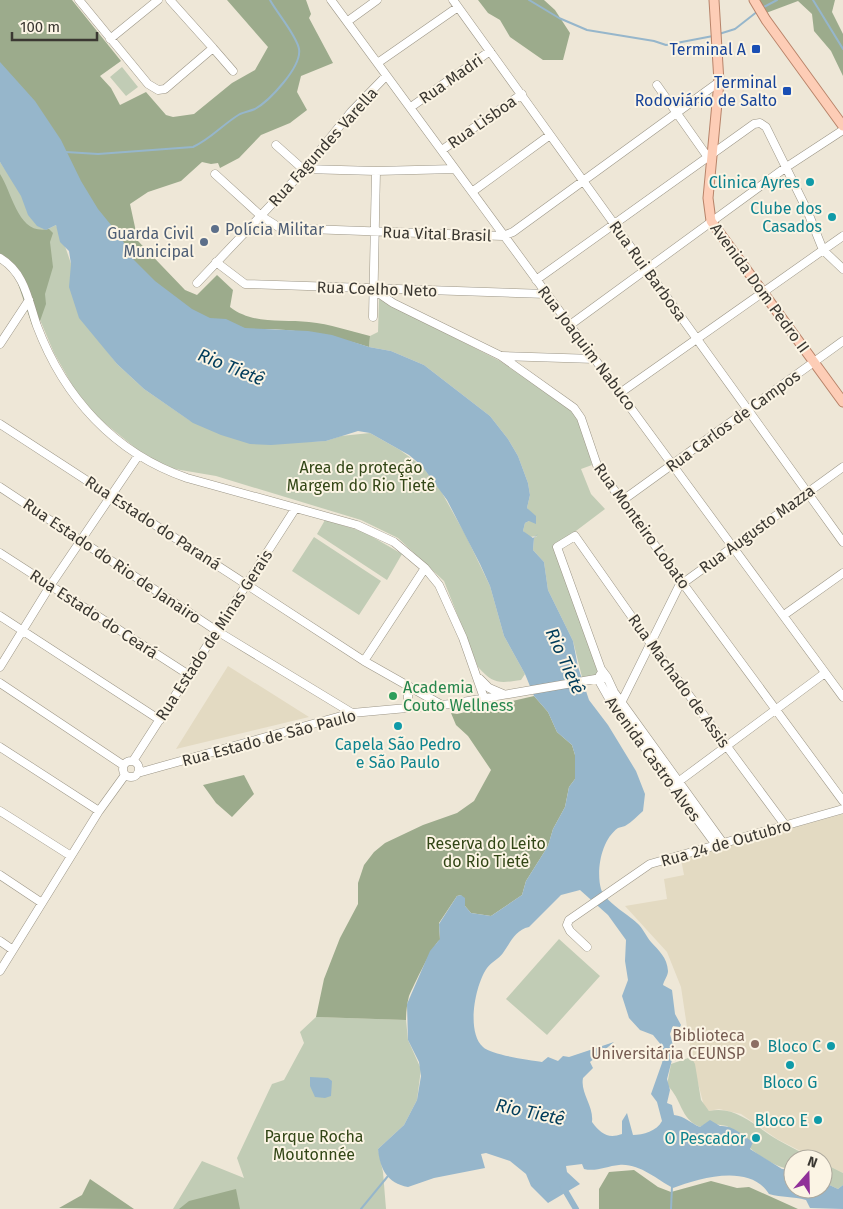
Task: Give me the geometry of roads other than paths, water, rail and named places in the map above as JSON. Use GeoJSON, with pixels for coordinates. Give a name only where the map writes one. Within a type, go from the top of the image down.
{"type":"FeatureCollection","features":[{"type":"Feature","properties":{"kind":"main road","name":"Avenida Dom Pedro II"},"geometry":{"type":"LineString","coordinates":[[714,0],[719,82],[710,154],[708,198],[711,221],[843,402]]}},
{"type":"Feature","properties":{"kind":"main road"},"geometry":{"type":"LineString","coordinates":[[755,2],[843,126]]}},
{"type":"Feature","properties":{"kind":"street"},"geometry":{"type":"LineString","coordinates":[[78,0],[148,84],[158,90],[165,89],[213,48]]}},
{"type":"Feature","properties":{"kind":"street"},"geometry":{"type":"LineString","coordinates":[[110,38],[158,0]]}},
{"type":"Feature","properties":{"kind":"street"},"geometry":{"type":"LineString","coordinates":[[170,0],[233,71]]}},
{"type":"Feature","properties":{"kind":"street","name":"Rua Joaquim Nabuco"},"geometry":{"type":"LineString","coordinates":[[331,0],[379,62],[386,76],[411,107],[502,236],[674,464],[843,697]]}},
{"type":"Feature","properties":{"kind":"street"},"geometry":{"type":"LineString","coordinates":[[348,21],[377,0]]}},
{"type":"Feature","properties":{"kind":"street","name":"Rua Rui Barbosa"},"geometry":{"type":"LineString","coordinates":[[453,0],[843,542]]}},
{"type":"Feature","properties":{"kind":"street"},"geometry":{"type":"LineString","coordinates":[[379,62],[458,7]]}},
{"type":"Feature","properties":{"kind":"street","name":"Rua Madri"},"geometry":{"type":"LineString","coordinates":[[411,107],[490,51]]}},
{"type":"Feature","properties":{"kind":"street","name":"Rua Fagundes Varella"},"geometry":{"type":"LineString","coordinates":[[197,283],[304,169],[351,112],[386,76]]}},
{"type":"Feature","properties":{"kind":"street","name":"Rua Vital Brasil"},"geometry":{"type":"LineString","coordinates":[[215,174],[260,216],[280,228],[502,236],[512,232],[583,182],[719,82]]}},
{"type":"Feature","properties":{"kind":"street"},"geometry":{"type":"LineString","coordinates":[[657,85],[710,154]]}},
{"type":"Feature","properties":{"kind":"street","name":"Rua Lisboa"},"geometry":{"type":"LineString","coordinates":[[442,150],[522,94]]}},
{"type":"Feature","properties":{"kind":"street"},"geometry":{"type":"LineString","coordinates":[[536,280],[710,154],[754,124],[760,123],[766,127],[807,210],[823,250],[843,270]]}},
{"type":"Feature","properties":{"kind":"street"},"geometry":{"type":"LineString","coordinates":[[570,324],[785,168],[843,130]]}},
{"type":"Feature","properties":{"kind":"street"},"geometry":{"type":"LineString","coordinates":[[472,192],[550,135]]}},
{"type":"Feature","properties":{"kind":"street"},"geometry":{"type":"LineString","coordinates":[[276,145],[304,169],[376,171],[455,169]]}},
{"type":"Feature","properties":{"kind":"street"},"geometry":{"type":"LineString","coordinates":[[373,317],[376,171]]}},
{"type":"Feature","properties":{"kind":"street"},"geometry":{"type":"LineString","coordinates":[[620,393],[843,236]]}},
{"type":"Feature","properties":{"kind":"street"},"geometry":{"type":"LineString","coordinates":[[0,258],[16,271],[49,355],[71,392],[96,420],[138,456],[180,476],[357,525],[394,542],[425,568],[439,585],[486,697]]}},
{"type":"Feature","properties":{"kind":"street","name":"Rua Coelho Neto"},"geometry":{"type":"LineString","coordinates":[[216,262],[245,284],[374,290],[546,294]]}},
{"type":"Feature","properties":{"kind":"street","name":"Rua Monteiro Lobato"},"geometry":{"type":"LineString","coordinates":[[374,290],[393,303],[501,356],[578,412],[595,463],[774,710],[843,801]]}},
{"type":"Feature","properties":{"kind":"street"},"geometry":{"type":"LineString","coordinates":[[0,344],[28,300]]}},
{"type":"Feature","properties":{"kind":"street","name":"Rua Carlos de Campos"},"geometry":{"type":"LineString","coordinates":[[622,500],[843,341]]}},
{"type":"Feature","properties":{"kind":"street"},"geometry":{"type":"LineString","coordinates":[[501,356],[595,359]]}},
{"type":"Feature","properties":{"kind":"street","name":"Rua Estado do Paraná"},"geometry":{"type":"LineString","coordinates":[[0,424],[364,660],[440,704]]}},
{"type":"Feature","properties":{"kind":"street"},"geometry":{"type":"LineString","coordinates":[[0,667],[50,586],[138,456]]}},
{"type":"Feature","properties":{"kind":"street","name":"Rua Augusto Mazza"},"geometry":{"type":"LineString","coordinates":[[621,703],[683,583],[843,467]]}},
{"type":"Feature","properties":{"kind":"street","name":"Rua Estado do Rio de Janairo"},"geometry":{"type":"LineString","coordinates":[[0,487],[217,631],[352,713]]}},
{"type":"Feature","properties":{"kind":"street","name":"Rua Estado de Minas Gerais"},"geometry":{"type":"LineString","coordinates":[[133,761],[295,509]]}},
{"type":"Feature","properties":{"kind":"street","name":"Avenida Castro Alves"},"geometry":{"type":"LineString","coordinates":[[575,536],[557,548],[601,669],[621,703],[675,784]]}},
{"type":"Feature","properties":{"kind":"street","name":"Rua Machado de Assis"},"geometry":{"type":"LineString","coordinates":[[575,536],[651,644],[785,826]]}},
{"type":"Feature","properties":{"kind":"street","name":"Rua Estado do Ceará"},"geometry":{"type":"LineString","coordinates":[[0,553],[189,675]]}},
{"type":"Feature","properties":{"kind":"street"},"geometry":{"type":"LineString","coordinates":[[364,660],[425,568]]}},
{"type":"Feature","properties":{"kind":"street"},"geometry":{"type":"LineString","coordinates":[[784,615],[843,573]]}},
{"type":"Feature","properties":{"kind":"street"},"geometry":{"type":"LineString","coordinates":[[0,616],[160,720]]}},
{"type":"Feature","properties":{"kind":"street","name":"Avenida Castro Alves"},"geometry":{"type":"LineString","coordinates":[[601,669],[598,679],[611,702],[720,844]]}},
{"type":"Feature","properties":{"kind":"street"},"geometry":{"type":"LineString","coordinates":[[675,784],[725,745],[825,673]]}},
{"type":"Feature","properties":{"kind":"street"},"geometry":{"type":"LineString","coordinates":[[475,674],[489,687],[505,694]]}},
{"type":"Feature","properties":{"kind":"street","name":"Rua Estado de São Paulo"},"geometry":{"type":"LineString","coordinates":[[138,773],[352,713],[440,704],[607,677]]}},
{"type":"Feature","properties":{"kind":"street"},"geometry":{"type":"LineString","coordinates":[[0,683],[123,766],[125,775],[99,811],[0,971]]}},
{"type":"Feature","properties":{"kind":"street"},"geometry":{"type":"LineString","coordinates":[[408,687],[408,707]]}},
{"type":"Feature","properties":{"kind":"street"},"geometry":{"type":"LineString","coordinates":[[486,697],[489,687]]}},
{"type":"Feature","properties":{"kind":"street"},"geometry":{"type":"LineString","coordinates":[[0,747],[99,811]]}},
{"type":"Feature","properties":{"kind":"street"},"geometry":{"type":"LineString","coordinates":[[123,766],[133,761],[138,765],[138,773],[133,777],[125,775]]}},
{"type":"Feature","properties":{"kind":"street","name":"Rua 24 de Outubro"},"geometry":{"type":"LineString","coordinates":[[587,947],[570,931],[567,925],[574,915],[650,864],[843,809]]}},
{"type":"Feature","properties":{"kind":"street"},"geometry":{"type":"LineString","coordinates":[[0,812],[71,856]]}},
{"type":"Feature","properties":{"kind":"street"},"geometry":{"type":"LineString","coordinates":[[0,875],[42,903]]}},
{"type":"Feature","properties":{"kind":"street"},"geometry":{"type":"LineString","coordinates":[[0,941],[13,950]]}},
{"type":"Feature","properties":{"kind":"water","name":"Rio Tietê"},"geometry":{"type":"Polygon","coordinates":[[[0,62],[35,101],[61,140],[81,181],[98,209],[120,236],[134,260],[155,281],[192,309],[210,318],[226,319],[245,328],[308,331],[332,335],[369,347],[391,351],[424,365],[490,416],[508,439],[518,456],[528,483],[530,495],[527,508],[536,516],[536,524],[529,521],[525,523],[523,531],[533,538],[538,534],[534,538],[533,550],[544,562],[548,590],[573,641],[578,667],[589,700],[608,725],[636,771],[645,794],[643,811],[628,824],[618,828],[607,840],[601,856],[599,874],[603,894],[639,925],[666,962],[668,973],[663,985],[672,990],[675,1014],[681,1025],[680,1027],[673,1026],[670,1034],[674,1048],[667,1079],[670,1090],[667,1103],[672,1105],[674,1115],[700,1127],[710,1120],[720,1126],[733,1129],[753,1142],[750,1149],[783,1169],[783,1197],[769,1194],[760,1184],[737,1176],[710,1177],[673,1188],[633,1166],[619,1165],[588,1170],[584,1169],[582,1164],[566,1166],[567,1172],[580,1184],[548,1203],[531,1186],[526,1174],[510,1161],[486,1153],[481,1154],[485,1168],[434,1178],[408,1187],[395,1182],[386,1174],[378,1149],[404,1125],[417,1100],[421,1076],[419,1062],[408,1040],[407,1004],[430,951],[440,939],[439,924],[457,896],[461,895],[465,898],[465,906],[471,913],[491,916],[522,895],[526,881],[548,846],[553,829],[565,807],[569,787],[575,779],[575,755],[572,745],[557,732],[548,712],[534,696],[525,674],[504,636],[490,586],[480,564],[447,500],[422,466],[409,455],[370,433],[358,431],[326,441],[271,445],[250,444],[221,435],[193,423],[144,389],[117,364],[79,318],[69,287],[71,264],[69,251],[60,242],[56,225],[46,230],[37,226],[28,215],[21,196],[0,162],[0,62]],[[580,890],[561,895],[529,927],[520,931],[501,955],[487,968],[479,985],[474,1008],[475,1031],[483,1047],[511,1057],[542,1062],[548,1057],[558,1061],[563,1056],[569,1057],[614,1042],[590,1062],[593,1068],[583,1078],[583,1089],[591,1110],[592,1122],[599,1130],[609,1136],[622,1134],[622,1121],[627,1113],[633,1135],[653,1130],[662,1121],[657,1102],[651,1094],[664,1054],[662,1046],[653,1035],[640,1030],[629,1018],[622,996],[628,980],[625,961],[626,940],[608,915],[580,890]]]}},
{"type":"Feature","properties":{"kind":"water"},"geometry":{"type":"Polygon","coordinates":[[[310,1077],[328,1078],[332,1081],[331,1096],[325,1098],[315,1097],[310,1086],[310,1077]]]}},
{"type":"Feature","properties":{"kind":"water"},"geometry":{"type":"Polygon","coordinates":[[[843,1185],[843,1209],[810,1208],[806,1200],[802,1199],[833,1199],[833,1187],[838,1189],[843,1185]]]}},
{"type":"Feature","properties":{"kind":"waterway"},"geometry":{"type":"LineString","coordinates":[[66,152],[98,154],[193,147],[206,140],[240,114],[261,105],[290,74],[299,56],[299,49],[295,38],[270,0]]}},
{"type":"Feature","properties":{"kind":"waterway"},"geometry":{"type":"LineString","coordinates":[[529,0],[559,18],[587,30],[654,41],[666,45],[713,36]]}},
{"type":"Feature","properties":{"kind":"waterway"},"geometry":{"type":"LineString","coordinates":[[762,8],[777,0]]}},
{"type":"Feature","properties":{"kind":"waterway"},"geometry":{"type":"LineString","coordinates":[[813,0],[843,49]]}},
{"type":"Feature","properties":{"kind":"waterway"},"geometry":{"type":"LineString","coordinates":[[719,34],[735,29],[758,11]]}},
{"type":"Feature","properties":{"kind":"waterway"},"geometry":{"type":"LineString","coordinates":[[361,1209],[388,1176]]}},
{"type":"Feature","properties":{"kind":"waterway"},"geometry":{"type":"LineString","coordinates":[[671,1209],[672,1186]]}},
{"type":"Feature","properties":{"kind":"waterway"},"geometry":{"type":"LineString","coordinates":[[563,1187],[576,1209]]}},
{"type":"Feature","properties":{"kind":"place","name":"Terminal A"},"geometry":{"type":"Point","coordinates":[756,49]}},
{"type":"Feature","properties":{"kind":"place","name":"Terminal Rodoviário de Salto"},"geometry":{"type":"Point","coordinates":[787,91]}},
{"type":"Feature","properties":{"kind":"place","name":"Clinica Ayres"},"geometry":{"type":"Point","coordinates":[810,182]}},
{"type":"Feature","properties":{"kind":"place","name":"Clube dos Casados"},"geometry":{"type":"Point","coordinates":[832,217]}},
{"type":"Feature","properties":{"kind":"place","name":"Polícia Militar"},"geometry":{"type":"Point","coordinates":[215,229]}},
{"type":"Feature","properties":{"kind":"place","name":"Guarda Civil Municipal"},"geometry":{"type":"Point","coordinates":[204,242]}},
{"type":"Feature","properties":{"kind":"place","name":"Academia Couto Wellness"},"geometry":{"type":"Point","coordinates":[393,696]}},
{"type":"Feature","properties":{"kind":"place","name":"Capela São Pedro e São Paulo"},"geometry":{"type":"Point","coordinates":[398,726]}},
{"type":"Feature","properties":{"kind":"place","name":"Biblioteca Universitária CEUNSP"},"geometry":{"type":"Point","coordinates":[755,1044]}},
{"type":"Feature","properties":{"kind":"place","name":"Bloco C"},"geometry":{"type":"Point","coordinates":[831,1046]}},
{"type":"Feature","properties":{"kind":"place","name":"Bloco G"},"geometry":{"type":"Point","coordinates":[790,1065]}},
{"type":"Feature","properties":{"kind":"place","name":"Bloco E"},"geometry":{"type":"Point","coordinates":[818,1120]}},
{"type":"Feature","properties":{"kind":"place","name":"O Pescador"},"geometry":{"type":"Point","coordinates":[756,1138]}},
{"type":"Feature","properties":{"kind":"park label","name":"Area de proteção Margem do Rio Tietê"},"geometry":{"type":"Point","coordinates":[361,476]}},
{"type":"Feature","properties":{"kind":"park label","name":"Reserva do Leito do Rio Tietê"},"geometry":{"type":"Point","coordinates":[486,852]}},
{"type":"Feature","properties":{"kind":"park label","name":"Parque Rocha Moutonnée"},"geometry":{"type":"Point","coordinates":[314,1145]}}]}
